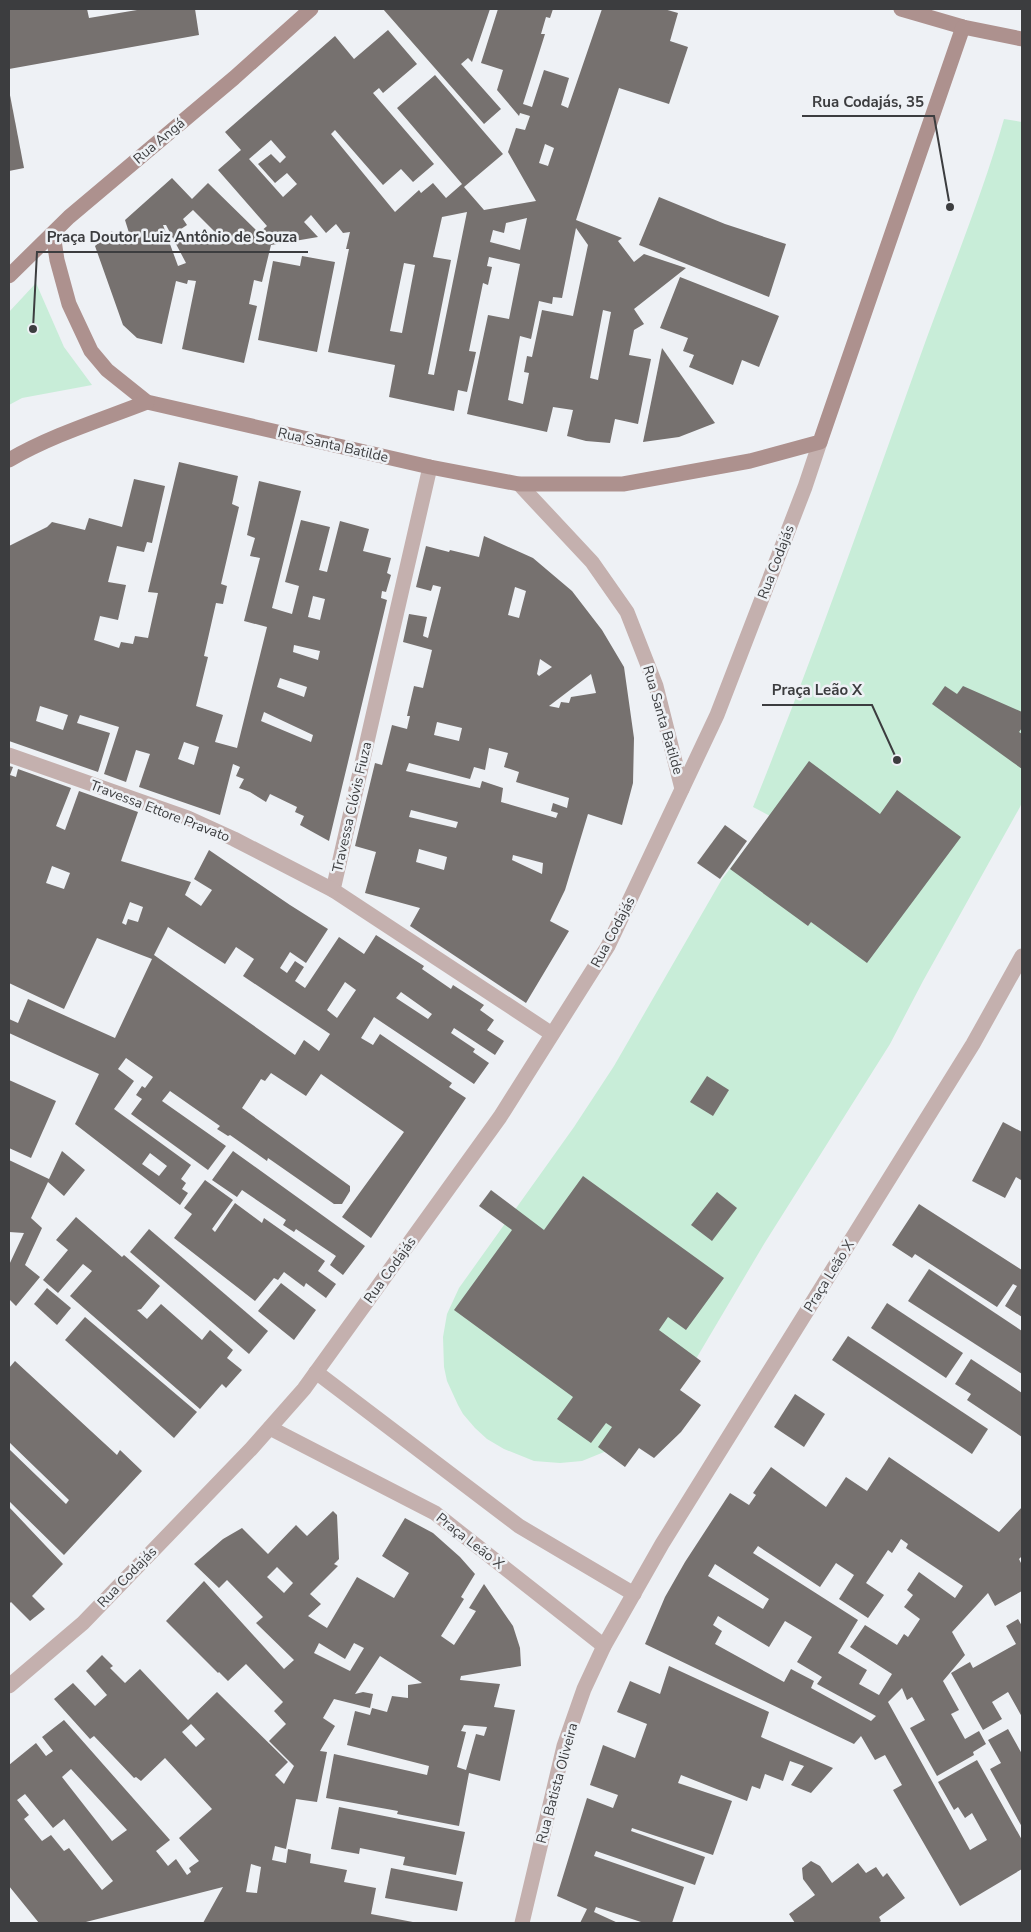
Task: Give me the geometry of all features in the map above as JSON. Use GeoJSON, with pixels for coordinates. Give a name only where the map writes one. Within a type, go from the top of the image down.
{"type":"FeatureCollection","features":[{"type":"Feature","properties":{"kind":"street","name":"Rua Angá"},"geometry":{"type":"LineString","coordinates":[[9,276],[70,216],[234,78],[311,9]]}},
{"type":"Feature","properties":{"kind":"street"},"geometry":{"type":"LineString","coordinates":[[901,9],[964,27],[1022,39]]}},
{"type":"Feature","properties":{"kind":"street","name":"Rua Codajás"},"geometry":{"type":"LineString","coordinates":[[9,1686],[82,1622],[251,1449],[316,1372],[500,1117],[608,946],[717,715],[802,496],[964,27]]}},
{"type":"Feature","properties":{"kind":"street"},"geometry":{"type":"LineString","coordinates":[[53,234],[57,260],[69,304],[91,351],[107,370],[147,402]]}},
{"type":"Feature","properties":{"kind":"street"},"geometry":{"type":"LineString","coordinates":[[9,460],[28,449],[62,434],[147,402]]}},
{"type":"Feature","properties":{"kind":"street","name":"Rua Santa Batilde"},"geometry":{"type":"LineString","coordinates":[[147,402],[430,467],[519,484],[622,484],[750,461],[820,442]]}},
{"type":"Feature","properties":{"kind":"street","name":"Travessa Clóvis Fiuza"},"geometry":{"type":"LineString","coordinates":[[430,467],[333,890],[552,1034]]}},
{"type":"Feature","properties":{"kind":"street","name":"Rua Santa Batilde"},"geometry":{"type":"LineString","coordinates":[[519,484],[592,562],[627,612],[656,686],[682,789]]}},
{"type":"Feature","properties":{"kind":"street","name":"Travessa Ettore Pravato"},"geometry":{"type":"LineString","coordinates":[[9,755],[188,818],[234,839],[333,890]]}},
{"type":"Feature","properties":{"kind":"street","name":"Praça Leão X"},"geometry":{"type":"LineString","coordinates":[[270,1428],[435,1514],[604,1646],[662,1544],[973,1044],[1022,956]]}},
{"type":"Feature","properties":{"kind":"street"},"geometry":{"type":"LineString","coordinates":[[316,1372],[519,1526],[634,1594]]}},
{"type":"Feature","properties":{"kind":"street","name":"Rua Batista Oliveira"},"geometry":{"type":"LineString","coordinates":[[522,1923],[564,1746],[584,1689],[604,1646]]}},
{"type":"Feature","properties":{"kind":"green space"},"geometry":{"type":"Polygon","coordinates":[[[1004,119],[1022,122],[1022,802],[890,1044],[764,1244],[693,1364],[614,1448],[582,1461],[560,1463],[534,1461],[504,1449],[487,1439],[463,1414],[447,1381],[444,1367],[443,1337],[447,1314],[459,1288],[574,1127],[614,1066],[722,879],[770,816],[753,807],[837,587],[974,212],[1004,119]]]}},
{"type":"Feature","properties":{"kind":"green space"},"geometry":{"type":"Polygon","coordinates":[[[36,283],[64,347],[92,385],[22,398],[9,405],[9,312],[36,283]]]}},
{"type":"Feature","properties":{"kind":"building"},"geometry":{"type":"Polygon","coordinates":[[[9,9],[87,9],[89,18],[143,9],[195,9],[199,35],[9,69],[9,9]]]}},
{"type":"Feature","properties":{"kind":"building"},"geometry":{"type":"Polygon","coordinates":[[[383,9],[490,9],[472,62],[468,58],[461,64],[501,109],[484,124],[383,9]]]}},
{"type":"Feature","properties":{"kind":"building"},"geometry":{"type":"Polygon","coordinates":[[[498,9],[553,9],[550,18],[546,17],[541,34],[545,34],[523,104],[532,107],[544,70],[569,78],[561,105],[568,108],[602,9],[664,9],[678,13],[670,41],[688,47],[669,104],[619,88],[576,220],[622,238],[618,241],[634,262],[644,254],[686,268],[634,309],[644,324],[634,330],[629,355],[651,359],[638,424],[615,419],[610,443],[586,441],[567,436],[573,410],[553,407],[547,432],[467,414],[488,315],[509,319],[520,264],[489,257],[487,266],[492,267],[488,285],[483,283],[469,351],[476,352],[467,392],[458,390],[454,411],[389,397],[395,365],[328,352],[349,249],[346,249],[350,232],[343,233],[336,224],[326,233],[311,215],[304,222],[318,237],[271,245],[262,282],[254,280],[249,304],[257,306],[244,363],[182,349],[196,281],[188,280],[187,284],[176,281],[162,344],[137,338],[123,325],[95,246],[112,231],[116,241],[130,236],[125,220],[172,178],[192,199],[208,183],[259,233],[267,226],[218,170],[241,150],[225,132],[335,36],[354,59],[388,30],[417,64],[383,93],[379,88],[373,93],[434,164],[413,182],[401,169],[383,185],[335,130],[331,134],[395,212],[419,190],[421,193],[433,183],[446,198],[462,184],[397,108],[435,75],[503,154],[464,187],[484,210],[536,201],[508,152],[516,128],[525,130],[530,116],[520,113],[519,116],[497,90],[503,70],[481,63],[498,9]],[[271,140],[249,159],[283,197],[297,184],[287,173],[275,183],[258,164],[271,154],[280,163],[286,157],[271,140]],[[545,144],[539,163],[548,166],[554,148],[545,144]],[[193,210],[183,219],[187,225],[181,229],[192,244],[217,234],[193,210]],[[467,212],[442,217],[433,257],[451,260],[428,374],[434,375],[467,212]],[[527,218],[506,223],[504,233],[493,230],[490,242],[520,250],[527,218]],[[163,225],[178,266],[186,263],[166,225],[163,225]],[[576,228],[562,298],[553,297],[552,304],[539,301],[531,339],[520,336],[508,400],[523,404],[529,373],[524,372],[527,356],[532,357],[542,310],[573,316],[588,245],[576,228]],[[404,263],[390,331],[402,333],[415,265],[404,263]],[[603,310],[590,378],[598,380],[611,312],[603,310]]]}},
{"type":"Feature","properties":{"kind":"building"},"geometry":{"type":"Polygon","coordinates":[[[9,90],[24,168],[9,171],[9,90]]]}},
{"type":"Feature","properties":{"kind":"building"},"geometry":{"type":"Polygon","coordinates":[[[659,197],[725,224],[786,244],[769,297],[639,245],[659,197]]]}},
{"type":"Feature","properties":{"kind":"building"},"geometry":{"type":"Polygon","coordinates":[[[302,256],[335,262],[317,352],[258,340],[273,261],[300,266],[302,256]]]}},
{"type":"Feature","properties":{"kind":"building"},"geometry":{"type":"Polygon","coordinates":[[[680,277],[779,316],[759,367],[742,360],[733,385],[689,367],[694,355],[683,351],[688,338],[660,328],[680,277]]]}},
{"type":"Feature","properties":{"kind":"building"},"geometry":{"type":"Polygon","coordinates":[[[662,348],[715,423],[679,437],[643,442],[662,348]]]}},
{"type":"Feature","properties":{"kind":"building"},"geometry":{"type":"Polygon","coordinates":[[[179,462],[238,476],[232,504],[239,507],[221,584],[227,586],[223,604],[216,603],[204,656],[208,657],[196,706],[223,715],[215,742],[237,748],[267,627],[244,621],[260,558],[250,556],[255,538],[247,535],[259,481],[301,491],[272,608],[292,614],[299,586],[285,582],[301,520],[330,527],[319,570],[327,572],[340,521],[369,529],[363,551],[391,558],[387,573],[391,575],[386,592],[382,591],[381,598],[387,600],[329,841],[300,825],[304,816],[295,812],[297,807],[270,794],[266,802],[250,792],[239,788],[244,779],[236,776],[240,767],[233,764],[220,815],[139,787],[150,754],[136,750],[126,782],[104,774],[119,727],[80,715],[77,723],[110,733],[98,772],[9,741],[9,546],[47,527],[52,522],[85,530],[89,518],[122,527],[134,479],[165,486],[152,543],[147,542],[144,552],[117,546],[108,582],[126,585],[118,620],[100,616],[94,640],[119,648],[121,642],[133,644],[135,636],[148,638],[158,593],[148,592],[179,462]],[[313,596],[308,617],[320,620],[325,599],[313,596]],[[294,645],[293,652],[318,660],[320,651],[294,645]],[[280,678],[277,687],[304,697],[307,687],[280,678]],[[40,706],[36,721],[63,730],[68,715],[40,706]],[[264,712],[261,721],[311,742],[313,735],[264,712]],[[184,742],[178,759],[194,765],[199,747],[184,742]]]}},
{"type":"Feature","properties":{"kind":"building"},"geometry":{"type":"Polygon","coordinates":[[[484,536],[533,558],[572,591],[602,630],[624,667],[634,738],[633,783],[622,825],[588,814],[565,890],[550,921],[569,931],[526,1003],[410,926],[420,908],[365,893],[376,852],[355,846],[375,763],[382,765],[392,725],[407,729],[410,716],[407,716],[414,686],[423,688],[432,650],[403,642],[409,614],[427,617],[423,636],[428,638],[441,587],[433,585],[431,591],[416,587],[426,546],[479,557],[484,536]],[[515,587],[508,615],[519,618],[526,591],[515,587]],[[540,659],[537,674],[539,676],[552,667],[540,659]],[[591,674],[549,706],[559,708],[561,702],[569,703],[571,697],[596,693],[591,674]],[[437,722],[434,735],[459,741],[462,728],[437,722]],[[489,748],[485,770],[474,767],[470,779],[409,763],[406,771],[480,788],[482,781],[503,788],[501,802],[556,818],[558,813],[551,811],[553,803],[567,808],[569,798],[516,782],[519,772],[504,767],[508,753],[489,748]],[[411,810],[409,817],[456,828],[458,822],[411,810]],[[419,849],[416,862],[444,870],[447,857],[419,849]],[[513,855],[512,860],[542,874],[543,863],[513,855]]]}},
{"type":"Feature","properties":{"kind":"building"},"geometry":{"type":"Polygon","coordinates":[[[945,686],[957,694],[963,686],[1022,712],[1022,728],[1019,732],[1022,734],[1022,769],[932,704],[945,686]]]}},
{"type":"Feature","properties":{"kind":"building"},"geometry":{"type":"Polygon","coordinates":[[[809,761],[880,814],[897,790],[961,837],[867,963],[811,922],[808,926],[730,869],[809,761]]]}},
{"type":"Feature","properties":{"kind":"building"},"geometry":{"type":"Polygon","coordinates":[[[9,766],[13,767],[10,775],[16,777],[18,769],[71,788],[56,826],[65,830],[79,791],[138,812],[121,861],[191,882],[185,895],[201,906],[212,890],[194,879],[209,850],[328,929],[306,963],[290,952],[280,968],[287,973],[295,961],[304,967],[295,981],[305,988],[339,937],[364,954],[376,935],[424,966],[422,969],[451,989],[453,985],[484,1005],[480,1010],[494,1020],[487,1030],[504,1041],[495,1055],[454,1028],[451,1033],[475,1049],[473,1052],[489,1063],[474,1084],[374,1017],[361,1038],[373,1045],[380,1034],[452,1083],[449,1087],[466,1098],[371,1238],[342,1217],[404,1132],[321,1074],[306,1096],[271,1073],[265,1081],[261,1079],[242,1108],[350,1186],[350,1191],[342,1204],[334,1204],[268,1158],[267,1161],[230,1135],[228,1136],[217,1129],[220,1126],[170,1091],[162,1101],[226,1146],[208,1170],[131,1114],[142,1099],[136,1095],[142,1086],[145,1088],[153,1077],[126,1058],[118,1069],[134,1081],[114,1109],[191,1165],[181,1179],[186,1183],[182,1189],[188,1193],[180,1205],[75,1124],[99,1074],[9,1033],[9,1019],[18,1023],[28,999],[115,1038],[152,959],[97,938],[64,1009],[9,983],[9,766]],[[52,866],[46,883],[64,889],[70,873],[52,866]],[[130,902],[122,923],[126,925],[128,919],[138,922],[143,907],[130,902]],[[168,927],[154,955],[295,1055],[304,1040],[319,1051],[330,1034],[243,976],[254,959],[236,947],[225,964],[168,927]],[[345,982],[327,1010],[337,1018],[356,990],[345,982]],[[401,992],[396,998],[428,1019],[432,1014],[401,992]],[[150,1153],[142,1164],[159,1176],[167,1166],[150,1153]]]}},
{"type":"Feature","properties":{"kind":"building"},"geometry":{"type":"Polygon","coordinates":[[[725,825],[747,841],[720,879],[697,863],[725,825]]]}},
{"type":"Feature","properties":{"kind":"building"},"geometry":{"type":"Polygon","coordinates":[[[707,1076],[729,1090],[713,1116],[690,1102],[707,1076]]]}},
{"type":"Feature","properties":{"kind":"building"},"geometry":{"type":"Polygon","coordinates":[[[9,1080],[56,1101],[31,1158],[9,1148],[9,1080]]]}},
{"type":"Feature","properties":{"kind":"building"},"geometry":{"type":"Polygon","coordinates":[[[1003,1122],[1022,1132],[1022,1177],[1021,1180],[1016,1177],[1005,1198],[972,1181],[1003,1122]]]}},
{"type":"Feature","properties":{"kind":"building"},"geometry":{"type":"Polygon","coordinates":[[[62,1151],[85,1170],[64,1196],[48,1182],[31,1218],[42,1228],[25,1265],[40,1277],[16,1306],[9,1299],[9,1265],[24,1233],[9,1232],[9,1160],[49,1179],[62,1151]]]}},
{"type":"Feature","properties":{"kind":"building"},"geometry":{"type":"Polygon","coordinates":[[[233,1151],[365,1246],[343,1275],[330,1265],[336,1256],[296,1229],[294,1232],[283,1225],[286,1220],[242,1190],[237,1197],[212,1180],[233,1151]]]}},
{"type":"Feature","properties":{"kind":"building"},"geometry":{"type":"Polygon","coordinates":[[[583,1176],[724,1278],[686,1330],[668,1317],[659,1330],[701,1361],[680,1390],[701,1405],[681,1432],[654,1458],[639,1448],[625,1467],[598,1447],[612,1427],[606,1423],[591,1443],[557,1419],[573,1397],[454,1310],[512,1230],[479,1206],[491,1190],[544,1230],[583,1176]]]}},
{"type":"Feature","properties":{"kind":"building"},"geometry":{"type":"Polygon","coordinates":[[[205,1180],[233,1200],[212,1229],[215,1232],[235,1203],[262,1223],[264,1218],[325,1261],[318,1271],[336,1284],[326,1298],[306,1283],[304,1287],[284,1272],[278,1280],[274,1278],[255,1301],[174,1238],[192,1214],[184,1208],[205,1180]]]}},
{"type":"Feature","properties":{"kind":"building"},"geometry":{"type":"Polygon","coordinates":[[[717,1192],[737,1208],[712,1241],[691,1225],[717,1192]]]}},
{"type":"Feature","properties":{"kind":"building"},"geometry":{"type":"Polygon","coordinates":[[[919,1204],[1022,1270],[1022,1317],[1005,1306],[1017,1286],[1013,1284],[997,1307],[915,1254],[912,1258],[892,1245],[919,1204]]]}},
{"type":"Feature","properties":{"kind":"building"},"geometry":{"type":"Polygon","coordinates":[[[76,1217],[122,1257],[124,1255],[160,1286],[141,1309],[137,1310],[147,1319],[161,1304],[202,1340],[210,1330],[233,1350],[227,1358],[242,1370],[226,1388],[222,1384],[200,1409],[70,1296],[92,1271],[83,1264],[58,1293],[43,1280],[68,1250],[56,1240],[76,1217]]]}},
{"type":"Feature","properties":{"kind":"building"},"geometry":{"type":"Polygon","coordinates":[[[149,1229],[268,1331],[249,1354],[130,1252],[149,1229]]]}},
{"type":"Feature","properties":{"kind":"building"},"geometry":{"type":"Polygon","coordinates":[[[929,1269],[1022,1331],[1022,1374],[908,1301],[929,1269]]]}},
{"type":"Feature","properties":{"kind":"building"},"geometry":{"type":"Polygon","coordinates":[[[281,1283],[316,1310],[294,1340],[258,1311],[281,1283]]]}},
{"type":"Feature","properties":{"kind":"building"},"geometry":{"type":"Polygon","coordinates":[[[47,1288],[71,1308],[57,1325],[34,1304],[47,1288]]]}},
{"type":"Feature","properties":{"kind":"building"},"geometry":{"type":"Polygon","coordinates":[[[887,1303],[963,1353],[946,1378],[871,1328],[887,1303]]]}},
{"type":"Feature","properties":{"kind":"building"},"geometry":{"type":"Polygon","coordinates":[[[85,1317],[197,1412],[174,1438],[65,1340],[85,1317]]]}},
{"type":"Feature","properties":{"kind":"building"},"geometry":{"type":"Polygon","coordinates":[[[848,1336],[988,1429],[972,1454],[832,1360],[848,1336]]]}},
{"type":"Feature","properties":{"kind":"building"},"geometry":{"type":"Polygon","coordinates":[[[971,1359],[1022,1393],[1022,1437],[967,1400],[971,1394],[955,1384],[971,1359]]]}},
{"type":"Feature","properties":{"kind":"building"},"geometry":{"type":"Polygon","coordinates":[[[15,1361],[117,1455],[120,1450],[142,1471],[64,1555],[9,1501],[9,1449],[66,1504],[69,1500],[9,1442],[9,1368],[15,1361]]]}},
{"type":"Feature","properties":{"kind":"building"},"geometry":{"type":"Polygon","coordinates":[[[795,1394],[825,1414],[804,1447],[774,1427],[795,1394]]]}},
{"type":"Feature","properties":{"kind":"building"},"geometry":{"type":"Polygon","coordinates":[[[889,1457],[999,1532],[1022,1507],[1022,1556],[1019,1559],[1022,1565],[1022,1591],[995,1606],[988,1593],[952,1632],[965,1655],[943,1681],[959,1710],[951,1714],[965,1739],[979,1731],[986,1744],[973,1752],[974,1755],[937,1776],[910,1728],[925,1720],[912,1697],[907,1700],[902,1688],[888,1702],[970,1850],[987,1840],[972,1813],[965,1818],[958,1807],[954,1810],[938,1782],[977,1760],[1022,1840],[1022,1869],[960,1906],[893,1790],[902,1785],[885,1755],[875,1760],[861,1736],[854,1744],[645,1644],[665,1597],[685,1562],[730,1493],[749,1505],[756,1495],[753,1493],[771,1467],[826,1507],[846,1477],[867,1491],[889,1457]],[[901,1539],[892,1553],[888,1550],[866,1583],[884,1595],[868,1618],[839,1599],[854,1575],[836,1563],[820,1587],[758,1546],[753,1553],[858,1620],[838,1653],[867,1670],[859,1684],[879,1695],[892,1674],[850,1647],[865,1625],[897,1645],[904,1634],[908,1637],[920,1619],[904,1607],[913,1595],[907,1590],[919,1572],[955,1598],[963,1586],[906,1548],[908,1544],[901,1539]],[[715,1564],[708,1576],[763,1609],[769,1599],[715,1564]],[[718,1616],[713,1625],[722,1631],[715,1644],[784,1682],[791,1669],[814,1681],[811,1688],[871,1721],[876,1716],[817,1684],[822,1677],[797,1662],[812,1637],[785,1621],[769,1647],[718,1616]]]}},
{"type":"Feature","properties":{"kind":"building"},"geometry":{"type":"Polygon","coordinates":[[[9,1507],[63,1564],[32,1596],[45,1609],[30,1621],[11,1602],[9,1604],[9,1507]]]}},
{"type":"Feature","properties":{"kind":"building"},"geometry":{"type":"Polygon","coordinates":[[[333,1511],[337,1515],[339,1559],[334,1564],[338,1566],[310,1594],[321,1604],[308,1616],[327,1628],[357,1577],[394,1598],[409,1573],[382,1556],[405,1518],[433,1533],[460,1557],[475,1574],[461,1597],[464,1599],[441,1636],[454,1645],[476,1611],[469,1608],[484,1584],[513,1626],[520,1648],[521,1666],[461,1676],[460,1680],[500,1684],[494,1707],[515,1710],[500,1781],[469,1773],[459,1826],[397,1814],[398,1811],[326,1798],[334,1754],[427,1775],[429,1766],[347,1745],[355,1711],[370,1715],[372,1708],[387,1712],[392,1696],[408,1698],[408,1685],[422,1683],[380,1656],[355,1694],[363,1692],[373,1694],[370,1708],[334,1699],[323,1718],[335,1726],[320,1751],[327,1752],[317,1802],[296,1799],[286,1849],[275,1846],[272,1860],[286,1863],[288,1849],[311,1854],[310,1863],[347,1870],[344,1882],[376,1888],[371,1914],[418,1923],[203,1923],[223,1887],[82,1923],[39,1923],[9,1886],[9,1765],[36,1743],[46,1756],[53,1751],[42,1737],[64,1720],[170,1840],[156,1851],[168,1866],[176,1859],[187,1875],[191,1872],[189,1868],[199,1861],[179,1838],[212,1809],[165,1758],[141,1781],[136,1777],[134,1778],[94,1736],[90,1739],[54,1699],[73,1683],[95,1706],[107,1695],[86,1671],[102,1655],[113,1666],[110,1668],[125,1683],[140,1669],[188,1720],[217,1692],[288,1762],[275,1775],[284,1784],[294,1766],[269,1741],[286,1724],[274,1711],[283,1702],[246,1664],[228,1681],[166,1621],[204,1581],[284,1669],[294,1660],[256,1623],[263,1617],[227,1580],[219,1588],[194,1564],[223,1539],[242,1528],[268,1554],[296,1525],[307,1536],[333,1511]],[[277,1567],[267,1577],[284,1593],[293,1583],[277,1567]],[[319,1643],[314,1653],[350,1671],[364,1648],[354,1643],[345,1659],[319,1643]],[[191,1724],[182,1732],[196,1747],[205,1739],[191,1724]],[[464,1725],[461,1731],[466,1732],[457,1767],[466,1770],[476,1734],[484,1736],[487,1727],[464,1725]],[[71,1769],[62,1777],[112,1841],[127,1830],[71,1769]],[[25,1794],[17,1800],[29,1815],[24,1819],[42,1841],[51,1835],[64,1851],[69,1848],[102,1890],[113,1881],[64,1819],[53,1828],[25,1794]],[[251,1864],[246,1892],[257,1893],[261,1867],[251,1864]]]}},
{"type":"Feature","properties":{"kind":"building"},"geometry":{"type":"Polygon","coordinates":[[[1018,1619],[1022,1626],[1022,1717],[1008,1692],[992,1702],[1002,1719],[983,1730],[951,1673],[970,1662],[973,1668],[1016,1644],[1006,1626],[1018,1619]]]}},
{"type":"Feature","properties":{"kind":"building"},"geometry":{"type":"Polygon","coordinates":[[[669,1666],[769,1712],[761,1737],[833,1768],[811,1793],[791,1785],[804,1766],[790,1761],[783,1781],[765,1774],[760,1789],[752,1786],[747,1801],[681,1775],[678,1783],[732,1801],[713,1855],[632,1828],[631,1831],[705,1857],[695,1885],[596,1851],[594,1856],[684,1887],[672,1923],[644,1923],[596,1907],[594,1912],[618,1923],[580,1923],[587,1909],[557,1896],[587,1798],[613,1808],[618,1795],[590,1785],[603,1745],[635,1758],[647,1724],[617,1712],[630,1681],[660,1694],[669,1666]]]}},
{"type":"Feature","properties":{"kind":"building"},"geometry":{"type":"Polygon","coordinates":[[[1008,1729],[1022,1754],[1022,1827],[990,1769],[1001,1763],[988,1740],[1008,1729]]]}},
{"type":"Feature","properties":{"kind":"building"},"geometry":{"type":"Polygon","coordinates":[[[339,1807],[465,1832],[456,1875],[403,1865],[405,1857],[360,1848],[359,1854],[331,1849],[339,1807]]]}},
{"type":"Feature","properties":{"kind":"building"},"geometry":{"type":"Polygon","coordinates":[[[811,1861],[820,1866],[832,1883],[858,1863],[866,1873],[876,1867],[883,1877],[887,1873],[905,1898],[879,1917],[881,1921],[878,1923],[795,1923],[789,1914],[815,1895],[803,1879],[802,1868],[811,1861]]]}},
{"type":"Feature","properties":{"kind":"building"},"geometry":{"type":"Polygon","coordinates":[[[391,1868],[463,1882],[457,1911],[385,1898],[391,1868]]]}},
{"type":"Feature","properties":{"kind":"place","name":"Rua Codajás, 35"},"geometry":{"type":"Point","coordinates":[950,207]}},
{"type":"Feature","properties":{"kind":"place","name":"Praça Doutor Luiz Antônio de Souza"},"geometry":{"type":"Point","coordinates":[33,329]}},
{"type":"Feature","properties":{"kind":"place","name":"Praça Leão X"},"geometry":{"type":"Point","coordinates":[897,760]}}]}
